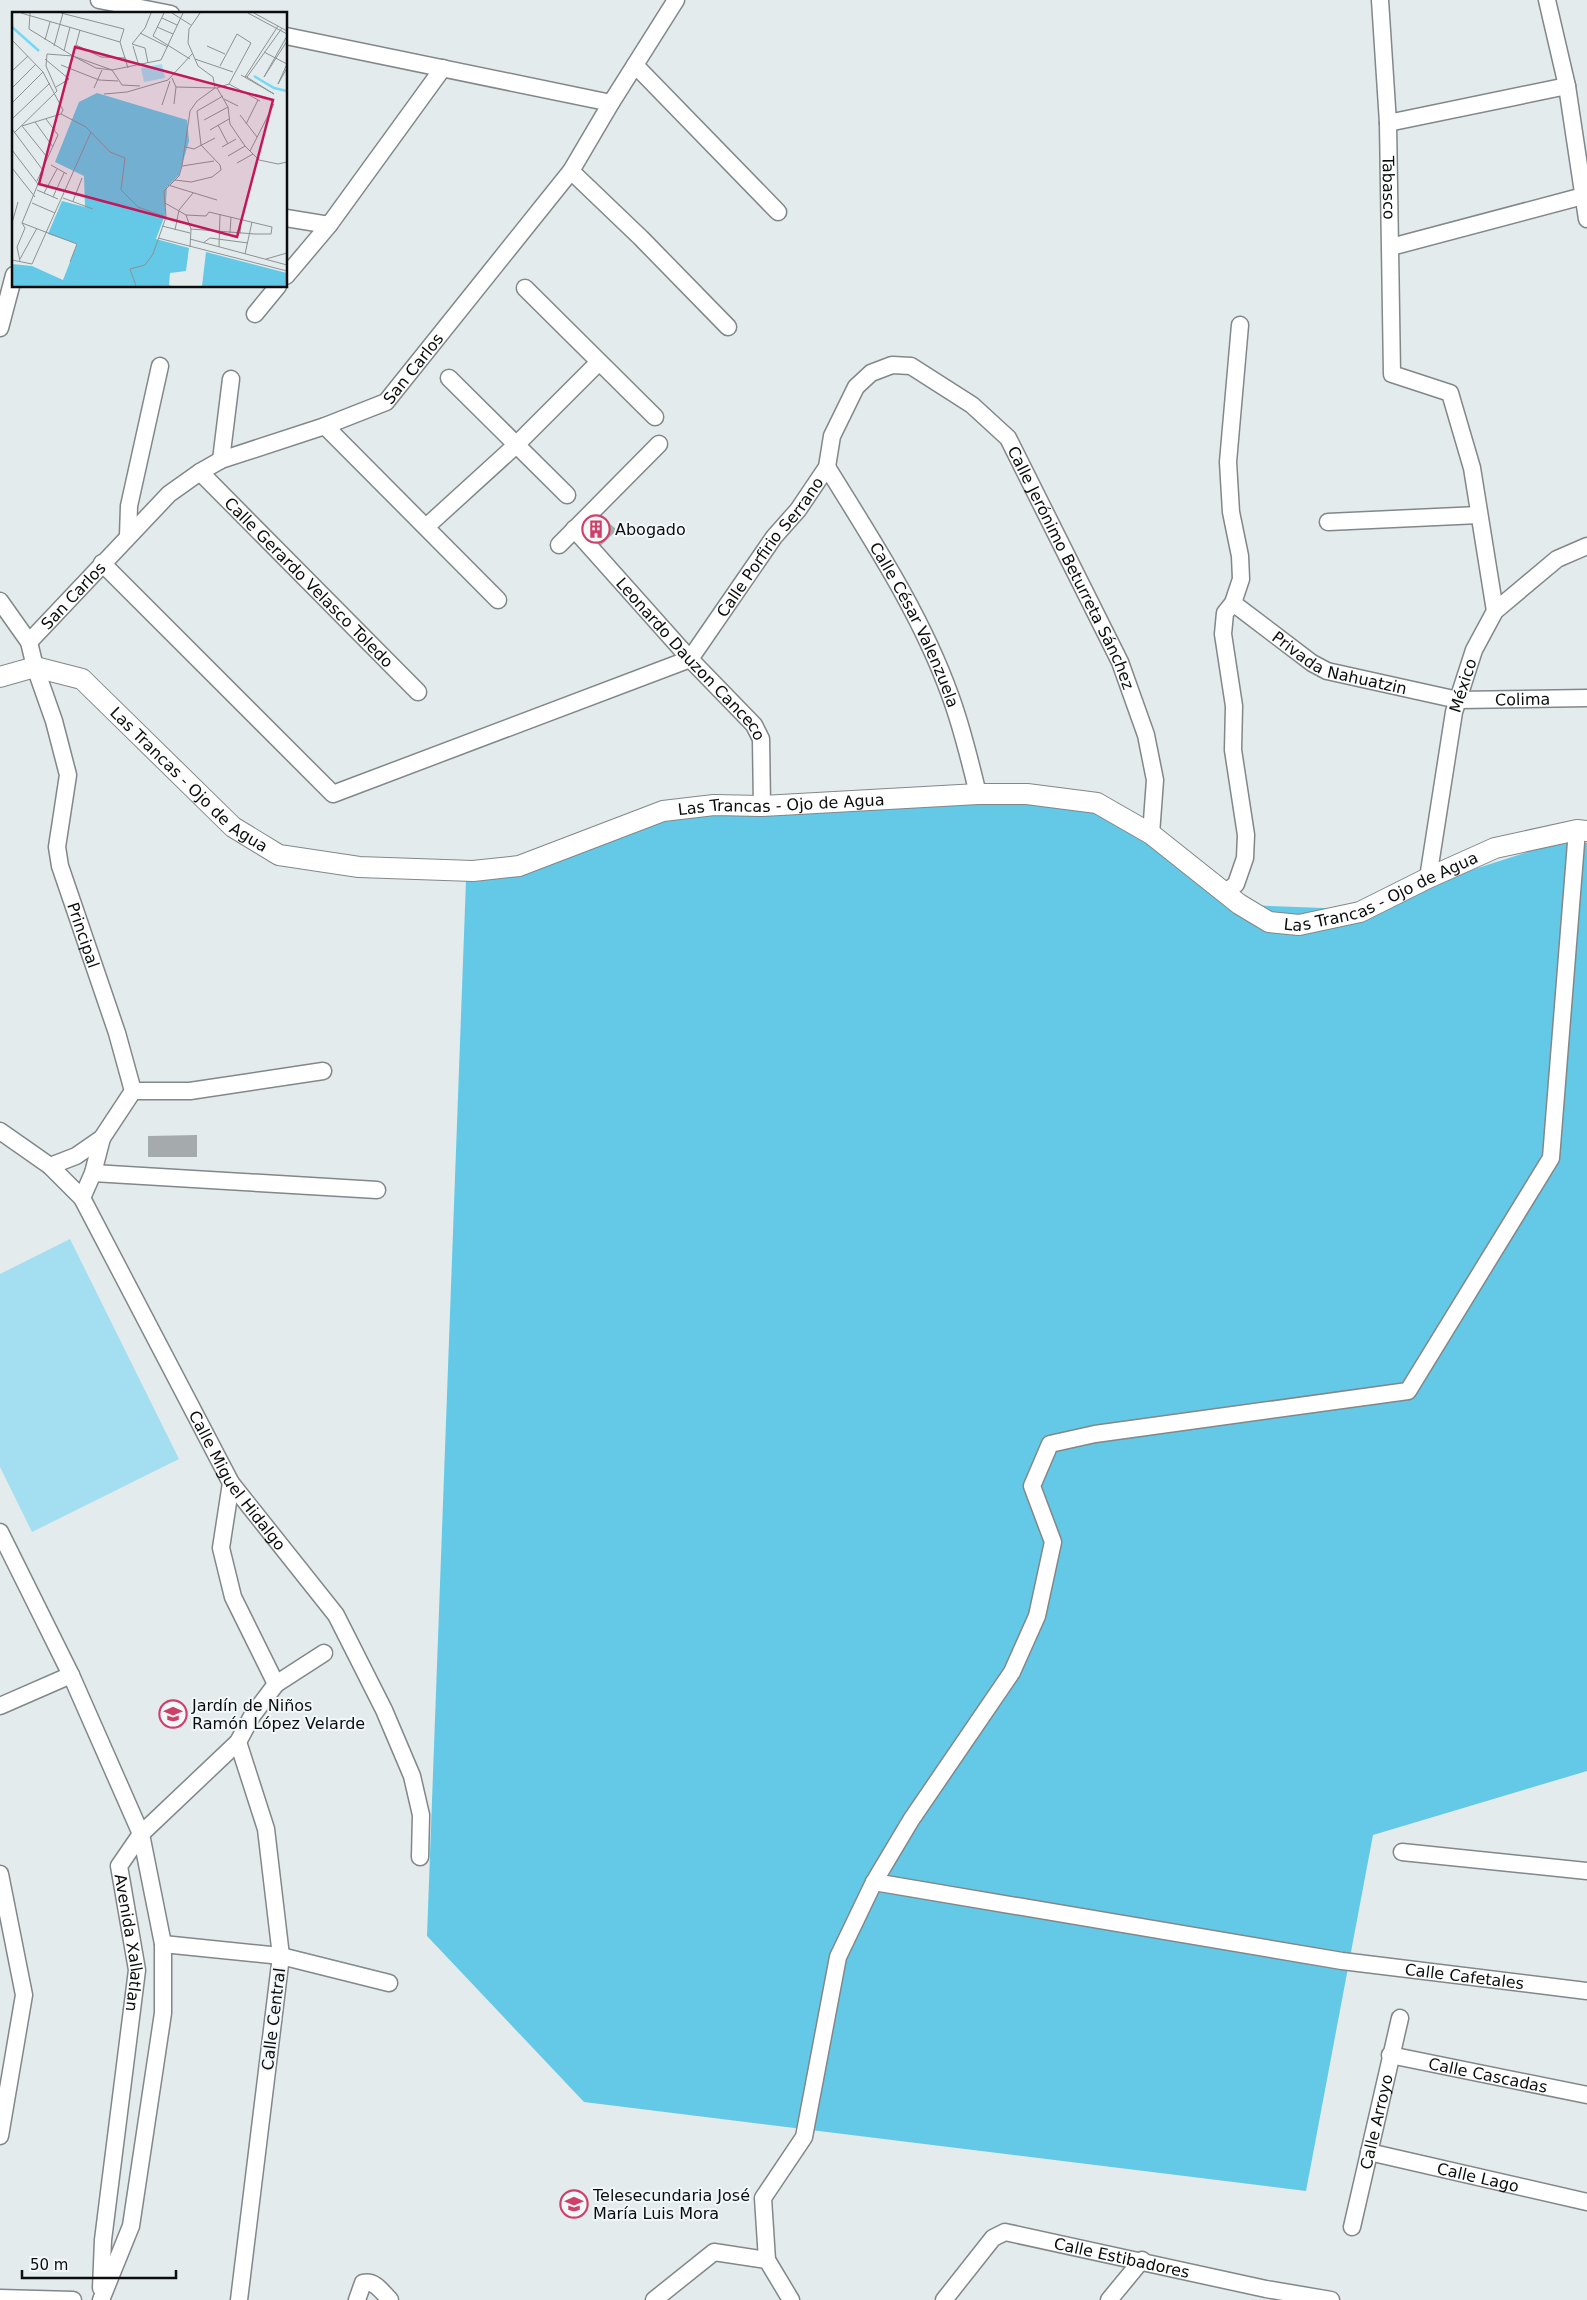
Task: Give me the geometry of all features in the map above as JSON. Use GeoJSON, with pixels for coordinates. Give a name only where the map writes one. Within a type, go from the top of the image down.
{"type":"FeatureCollection","features":[{"type":"Feature","properties":{"kind":"street"},"geometry":{"type":"LineString","coordinates":[[99,0],[161,12]]}},
{"type":"Feature","properties":{"kind":"street","name":"San Carlos"},"geometry":{"type":"LineString","coordinates":[[29,642],[169,494],[200,472],[221,460],[326,426],[386,402],[571,171],[676,0]]}},
{"type":"Feature","properties":{"kind":"street"},"geometry":{"type":"LineString","coordinates":[[1547,0],[1567,86],[1585,195],[1587,219]]}},
{"type":"Feature","properties":{"kind":"street","name":"Tabasco"},"geometry":{"type":"LineString","coordinates":[[1384,1],[1391,247],[1392,374],[1450,393],[1472,468],[1479,515]]}},
{"type":"Feature","properties":{"kind":"street"},"geometry":{"type":"LineString","coordinates":[[288,36],[611,103]]}},
{"type":"Feature","properties":{"kind":"street"},"geometry":{"type":"LineString","coordinates":[[635,65],[778,212]]}},
{"type":"Feature","properties":{"kind":"street"},"geometry":{"type":"LineString","coordinates":[[288,274],[329,225],[443,68]]}},
{"type":"Feature","properties":{"kind":"street"},"geometry":{"type":"LineString","coordinates":[[1388,123],[1567,86]]}},
{"type":"Feature","properties":{"kind":"street"},"geometry":{"type":"LineString","coordinates":[[571,171],[641,238],[728,327]]}},
{"type":"Feature","properties":{"kind":"street"},"geometry":{"type":"LineString","coordinates":[[1391,247],[1585,195]]}},
{"type":"Feature","properties":{"kind":"street"},"geometry":{"type":"LineString","coordinates":[[288,218],[329,225]]}},
{"type":"Feature","properties":{"kind":"street"},"geometry":{"type":"LineString","coordinates":[[0,328],[12,283]]}},
{"type":"Feature","properties":{"kind":"street"},"geometry":{"type":"LineString","coordinates":[[255,314],[276,288]]}},
{"type":"Feature","properties":{"kind":"street"},"geometry":{"type":"LineString","coordinates":[[525,288],[654,417]]}},
{"type":"Feature","properties":{"kind":"street"},"geometry":{"type":"LineString","coordinates":[[1225,893],[1236,884],[1245,858],[1246,835],[1233,750],[1234,706],[1223,634],[1225,613],[1234,603],[1241,579],[1240,556],[1231,512],[1228,462],[1240,325]]}},
{"type":"Feature","properties":{"kind":"street"},"geometry":{"type":"LineString","coordinates":[[426,527],[515,446],[599,362]]}},
{"type":"Feature","properties":{"kind":"street","name":"Calle Porfirio Serrano"},"geometry":{"type":"LineString","coordinates":[[690,659],[774,537],[798,510],[827,467],[832,436],[856,387],[871,373],[892,365]]}},
{"type":"Feature","properties":{"kind":"street","name":"Calle Jerónimo Beturreta Sánchez"},"geometry":{"type":"LineString","coordinates":[[892,365],[911,366],[972,405],[1008,438],[1120,662],[1146,735],[1156,780],[1151,834]]}},
{"type":"Feature","properties":{"kind":"street"},"geometry":{"type":"LineString","coordinates":[[128,536],[129,506],[160,366]]}},
{"type":"Feature","properties":{"kind":"street"},"geometry":{"type":"LineString","coordinates":[[221,460],[231,378]]}},
{"type":"Feature","properties":{"kind":"street"},"geometry":{"type":"LineString","coordinates":[[449,378],[515,446],[567,495]]}},
{"type":"Feature","properties":{"kind":"street"},"geometry":{"type":"LineString","coordinates":[[326,426],[498,600]]}},
{"type":"Feature","properties":{"kind":"street"},"geometry":{"type":"LineString","coordinates":[[559,546],[574,528],[659,444]]}},
{"type":"Feature","properties":{"kind":"street","name":"Calle César Valenzuela"},"geometry":{"type":"LineString","coordinates":[[827,467],[888,565],[924,636],[950,694],[967,749],[978,794]]}},
{"type":"Feature","properties":{"kind":"street","name":"Calle Gerardo Velasco Toledo"},"geometry":{"type":"LineString","coordinates":[[200,472],[418,692]]}},
{"type":"Feature","properties":{"kind":"street"},"geometry":{"type":"LineString","coordinates":[[1328,522],[1479,515],[1495,611]]}},
{"type":"Feature","properties":{"kind":"street","name":"Leonardo Dauzon Canceco"},"geometry":{"type":"LineString","coordinates":[[574,528],[690,659],[754,724],[760,739],[762,806]]}},
{"type":"Feature","properties":{"kind":"street","name":"México"},"geometry":{"type":"LineString","coordinates":[[1428,878],[1454,712],[1474,650],[1495,611],[1557,559],[1587,546]]}},
{"type":"Feature","properties":{"kind":"street"},"geometry":{"type":"LineString","coordinates":[[102,563],[333,794],[690,659]]}},
{"type":"Feature","properties":{"kind":"street"},"geometry":{"type":"LineString","coordinates":[[0,601],[29,642]]}},
{"type":"Feature","properties":{"kind":"street","name":"Privada Nahuatzin"},"geometry":{"type":"LineString","coordinates":[[1234,603],[1312,663],[1327,671],[1458,700]]}},
{"type":"Feature","properties":{"kind":"street","name":"Principal"},"geometry":{"type":"LineString","coordinates":[[29,642],[35,667],[54,721],[68,775],[57,847],[60,866],[117,1033],[132,1091]]}},
{"type":"Feature","properties":{"kind":"street"},"geometry":{"type":"LineString","coordinates":[[0,677],[35,667]]}},
{"type":"Feature","properties":{"kind":"street","name":"Las Trancas - Ojo de Agua"},"geometry":{"type":"LineString","coordinates":[[35,667],[82,679],[233,827],[279,855],[359,867],[473,871],[518,866],[663,811],[714,805],[762,806],[978,794],[1026,794],[1097,803],[1151,834],[1225,893],[1269,922],[1299,925],[1360,912],[1428,878],[1495,848],[1582,830]]}},
{"type":"Feature","properties":{"kind":"street","name":"Colima"},"geometry":{"type":"LineString","coordinates":[[1458,700],[1587,698]]}},
{"type":"Feature","properties":{"kind":"street"},"geometry":{"type":"LineString","coordinates":[[791,2300],[766,2260],[763,2198],[804,2137],[838,1957],[874,1882],[912,1820],[1012,1672],[1036,1616],[1053,1542],[1032,1486],[1050,1444],[1095,1434],[1408,1391],[1552,1158],[1582,830]]}},
{"type":"Feature","properties":{"kind":"street"},"geometry":{"type":"LineString","coordinates":[[82,1198],[93,1173],[102,1138],[132,1091],[190,1091],[323,1071]]}},
{"type":"Feature","properties":{"kind":"street","name":"Calle Miguel Hidalgo"},"geometry":{"type":"LineString","coordinates":[[0,1131],[50,1166],[82,1198],[231,1483],[336,1615],[384,1710],[412,1776],[421,1815],[420,1857]]}},
{"type":"Feature","properties":{"kind":"street"},"geometry":{"type":"LineString","coordinates":[[50,1166],[76,1156],[102,1138]]}},
{"type":"Feature","properties":{"kind":"street"},"geometry":{"type":"LineString","coordinates":[[93,1173],[377,1190]]}},
{"type":"Feature","properties":{"kind":"street"},"geometry":{"type":"LineString","coordinates":[[231,1483],[221,1548],[233,1597],[276,1684],[324,1653]]}},
{"type":"Feature","properties":{"kind":"street"},"geometry":{"type":"LineString","coordinates":[[0,1532],[7,1560],[71,1675],[141,1834],[163,1944],[163,2013],[131,2226],[101,2300]]}},
{"type":"Feature","properties":{"kind":"street"},"geometry":{"type":"LineString","coordinates":[[0,1706],[71,1675]]}},
{"type":"Feature","properties":{"kind":"street","name":"Avenida Xallatlan"},"geometry":{"type":"LineString","coordinates":[[101,2300],[103,2240],[137,1970],[119,1866],[141,1834],[238,1742],[252,1716],[276,1684]]}},
{"type":"Feature","properties":{"kind":"street","name":"Calle Central"},"geometry":{"type":"LineString","coordinates":[[238,1742],[266,1829],[281,1956],[238,2300]]}},
{"type":"Feature","properties":{"kind":"street"},"geometry":{"type":"LineString","coordinates":[[1402,1852],[1587,1871]]}},
{"type":"Feature","properties":{"kind":"street"},"geometry":{"type":"LineString","coordinates":[[0,1874],[24,1995],[0,2136]]}},
{"type":"Feature","properties":{"kind":"street","name":"Calle Cafetales"},"geometry":{"type":"LineString","coordinates":[[874,1882],[1342,1961],[1587,1991]]}},
{"type":"Feature","properties":{"kind":"street"},"geometry":{"type":"LineString","coordinates":[[163,1944],[281,1956],[390,1983]]}},
{"type":"Feature","properties":{"kind":"street"},"geometry":{"type":"LineString","coordinates":[[137,1970],[163,1978]]}},
{"type":"Feature","properties":{"kind":"street","name":"Calle Arroyo"},"geometry":{"type":"LineString","coordinates":[[1352,2227],[1400,2018]]}},
{"type":"Feature","properties":{"kind":"street","name":"Calle Cascadas"},"geometry":{"type":"LineString","coordinates":[[1390,2055],[1587,2095]]}},
{"type":"Feature","properties":{"kind":"street","name":"Calle Lago"},"geometry":{"type":"LineString","coordinates":[[1369,2152],[1587,2202]]}},
{"type":"Feature","properties":{"kind":"street","name":"Calle Estibadores"},"geometry":{"type":"LineString","coordinates":[[944,2300],[993,2238],[1005,2232],[1142,2260],[1263,2295],[1331,2300]]}},
{"type":"Feature","properties":{"kind":"street"},"geometry":{"type":"LineString","coordinates":[[654,2300],[714,2252],[766,2260]]}},
{"type":"Feature","properties":{"kind":"street"},"geometry":{"type":"LineString","coordinates":[[1109,2300],[1142,2260]]}},
{"type":"Feature","properties":{"kind":"street"},"geometry":{"type":"LineString","coordinates":[[357,2300],[363,2283],[368,2282],[374,2283],[390,2300]]}},
{"type":"Feature","properties":{"kind":"street"},"geometry":{"type":"LineString","coordinates":[[0,2298],[73,2300]]}},
{"type":"Feature","properties":{"kind":"shaded area"},"geometry":{"type":"Polygon","coordinates":[[[684,800],[1086,802],[1244,905],[1350,909],[1562,841],[1587,843],[1587,1771],[1373,1835],[1306,2191],[584,2102],[427,1936],[466,880],[684,800]]]}},
{"type":"Feature","properties":{"kind":"shaded area"},"geometry":{"type":"Polygon","coordinates":[[[70,1239],[179,1459],[32,1532],[0,1467],[0,1274],[70,1239]]]}},
{"type":"Feature","properties":{"kind":"building","name":"Abogado"},"geometry":{"type":"Polygon","coordinates":[[[594,510],[617,530],[595,551],[575,528],[594,510]]]}},
{"type":"Feature","properties":{"kind":"building"},"geometry":{"type":"Polygon","coordinates":[[[197,1135],[197,1157],[148,1157],[148,1136],[197,1135]]]}},
{"type":"Feature","properties":{"kind":"place","name":"Abogado"},"geometry":{"type":"Point","coordinates":[596,529]}},
{"type":"Feature","properties":{"kind":"place","name":"Jardín de Niños Ramón López Velarde"},"geometry":{"type":"Point","coordinates":[173,1714]}},
{"type":"Feature","properties":{"kind":"place","name":"Telesecundaria José María Luis Mora"},"geometry":{"type":"Point","coordinates":[574,2204]}}]}
